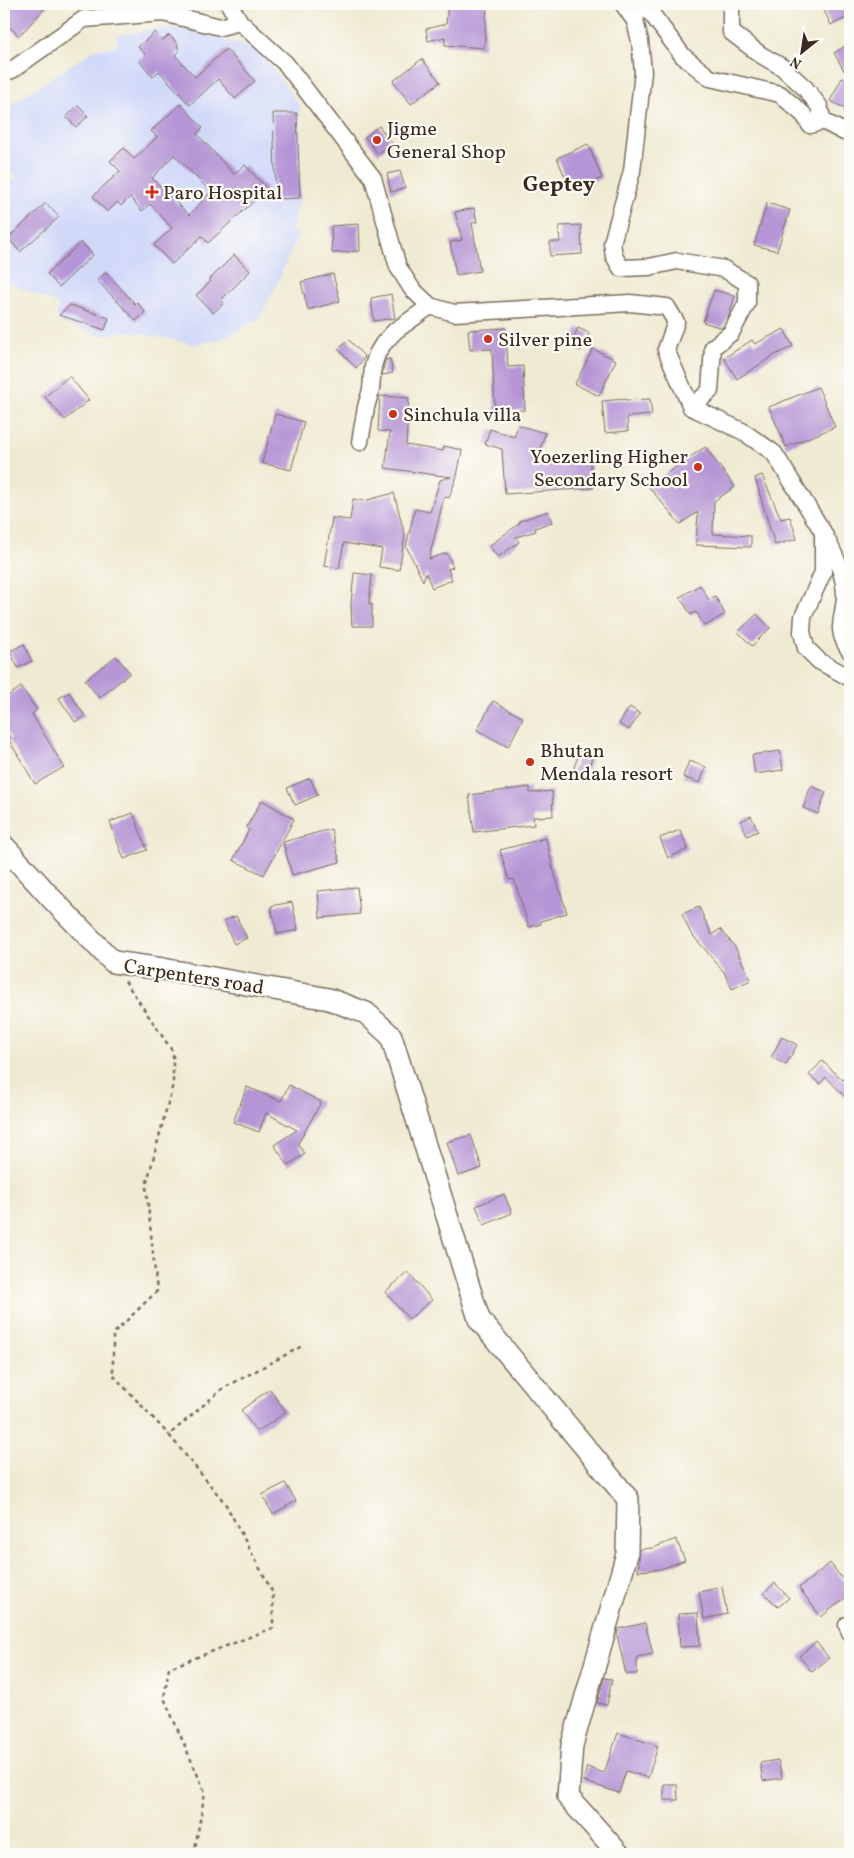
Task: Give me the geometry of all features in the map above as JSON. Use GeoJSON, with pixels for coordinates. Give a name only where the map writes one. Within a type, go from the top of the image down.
{"type":"FeatureCollection","features":[{"type":"Feature","properties":{"kind":"street"},"geometry":{"type":"LineString","coordinates":[[623,4],[635,21],[640,42],[643,72],[632,171],[612,243],[614,256],[620,268],[649,267],[677,261],[724,269],[748,284],[747,303],[731,333],[713,348],[710,391],[691,407]]}},
{"type":"Feature","properties":{"kind":"street"},"geometry":{"type":"LineString","coordinates":[[731,4],[731,32],[760,55],[782,67],[805,88],[819,106],[823,120],[844,132],[850,133]]}},
{"type":"Feature","properties":{"kind":"street"},"geometry":{"type":"LineString","coordinates":[[231,5],[240,22],[286,64],[373,178],[398,267],[412,289],[430,306],[454,313],[630,303],[667,308],[676,322],[666,350],[691,407],[742,431],[774,453],[823,532],[842,572],[844,596],[840,620],[842,640],[850,651]]}},
{"type":"Feature","properties":{"kind":"street"},"geometry":{"type":"LineString","coordinates":[[635,21],[638,10],[648,9],[683,56],[710,78],[780,94],[804,115],[810,125],[823,120]]}},
{"type":"Feature","properties":{"kind":"street"},"geometry":{"type":"LineString","coordinates":[[4,72],[12,70],[84,19],[163,13],[220,27],[240,22]]}},
{"type":"Feature","properties":{"kind":"street"},"geometry":{"type":"LineString","coordinates":[[360,442],[371,390],[373,366],[377,354],[383,344],[396,331],[430,306]]}},
{"type":"Feature","properties":{"kind":"street"},"geometry":{"type":"LineString","coordinates":[[823,532],[823,572],[803,617],[802,632],[806,648],[819,661],[850,678]]}},
{"type":"Feature","properties":{"kind":"street","name":"Carpenters road"},"geometry":{"type":"LineString","coordinates":[[4,846],[52,900],[113,962],[163,969],[329,999],[366,1013],[391,1036],[479,1319],[628,1499],[628,1554],[572,1745],[568,1797],[620,1854]]}},
{"type":"Feature","properties":{"kind":"path"},"geometry":{"type":"LineString","coordinates":[[113,962],[174,1052],[173,1084],[146,1186],[157,1291],[113,1334],[113,1374],[168,1435],[225,1503],[273,1593],[273,1628],[170,1668],[164,1698],[205,1792],[194,1854]]}},
{"type":"Feature","properties":{"kind":"path"},"geometry":{"type":"LineString","coordinates":[[168,1435],[222,1389],[304,1345]]}},
{"type":"Feature","properties":{"kind":"shaded area","name":"Paro Hospital"},"geometry":{"type":"Polygon","coordinates":[[[172,27],[258,48],[300,106],[300,198],[291,231],[298,234],[279,279],[260,318],[220,340],[193,344],[126,331],[101,336],[57,321],[58,304],[4,281],[4,185],[17,177],[4,166],[4,109],[94,50],[118,45],[116,35],[172,27]]]}},
{"type":"Feature","properties":{"kind":"building"},"geometry":{"type":"Polygon","coordinates":[[[14,4],[49,4],[19,36],[4,22],[4,15],[14,4]]]}},
{"type":"Feature","properties":{"kind":"building"},"geometry":{"type":"Polygon","coordinates":[[[448,4],[487,4],[484,48],[445,45],[445,37],[428,41],[426,29],[446,24],[448,4]]]}},
{"type":"Feature","properties":{"kind":"building"},"geometry":{"type":"Polygon","coordinates":[[[821,4],[846,4],[850,16],[831,25],[821,4]]]}},
{"type":"Feature","properties":{"kind":"building"},"geometry":{"type":"Polygon","coordinates":[[[155,32],[162,41],[169,35],[177,43],[179,51],[175,55],[195,77],[226,49],[255,81],[235,99],[218,79],[190,105],[159,71],[153,77],[139,60],[145,54],[138,47],[155,32]]]}},
{"type":"Feature","properties":{"kind":"building"},"geometry":{"type":"Polygon","coordinates":[[[850,43],[850,81],[834,53],[850,43]]]}},
{"type":"Feature","properties":{"kind":"building"},"geometry":{"type":"Polygon","coordinates":[[[422,59],[440,82],[411,104],[393,81],[422,59]]]}},
{"type":"Feature","properties":{"kind":"building"},"geometry":{"type":"Polygon","coordinates":[[[842,78],[850,82],[850,111],[830,101],[842,78]]]}},
{"type":"Feature","properties":{"kind":"building"},"geometry":{"type":"Polygon","coordinates":[[[181,104],[203,128],[197,134],[234,174],[245,165],[267,189],[208,243],[202,236],[172,264],[154,245],[172,228],[150,204],[142,211],[130,197],[121,206],[118,202],[107,212],[93,196],[120,171],[110,161],[124,148],[134,159],[157,137],[151,131],[181,104]],[[174,155],[152,178],[189,215],[211,192],[174,155]]]}},
{"type":"Feature","properties":{"kind":"building"},"geometry":{"type":"Polygon","coordinates":[[[78,106],[88,116],[76,127],[66,117],[78,106]]]}},
{"type":"Feature","properties":{"kind":"building"},"geometry":{"type":"Polygon","coordinates":[[[273,113],[297,113],[300,198],[276,199],[273,113]]]}},
{"type":"Feature","properties":{"kind":"building"},"geometry":{"type":"Polygon","coordinates":[[[379,126],[392,143],[378,154],[365,137],[379,126]]]}},
{"type":"Feature","properties":{"kind":"building"},"geometry":{"type":"Polygon","coordinates":[[[588,144],[602,178],[571,191],[557,158],[588,144]]]}},
{"type":"Feature","properties":{"kind":"building"},"geometry":{"type":"Polygon","coordinates":[[[400,171],[405,188],[391,192],[387,174],[400,171]]]}},
{"type":"Feature","properties":{"kind":"building"},"geometry":{"type":"Polygon","coordinates":[[[46,203],[59,217],[20,252],[8,238],[46,203]]]}},
{"type":"Feature","properties":{"kind":"building"},"geometry":{"type":"Polygon","coordinates":[[[767,203],[790,210],[777,251],[754,245],[767,203]]]}},
{"type":"Feature","properties":{"kind":"building"},"geometry":{"type":"Polygon","coordinates":[[[474,208],[477,222],[472,223],[480,271],[456,275],[450,242],[462,240],[455,212],[474,208]]]}},
{"type":"Feature","properties":{"kind":"building"},"geometry":{"type":"Polygon","coordinates":[[[359,224],[360,251],[332,253],[331,226],[359,224]]]}},
{"type":"Feature","properties":{"kind":"building"},"geometry":{"type":"Polygon","coordinates":[[[581,225],[582,254],[550,256],[550,242],[560,242],[559,226],[581,225]]]}},
{"type":"Feature","properties":{"kind":"building"},"geometry":{"type":"Polygon","coordinates":[[[81,242],[93,255],[59,287],[47,274],[81,242]]]}},
{"type":"Feature","properties":{"kind":"building"},"geometry":{"type":"Polygon","coordinates":[[[234,255],[250,271],[221,300],[224,303],[213,313],[196,295],[234,255]]]}},
{"type":"Feature","properties":{"kind":"building"},"geometry":{"type":"Polygon","coordinates":[[[106,272],[135,304],[137,302],[145,312],[136,321],[97,280],[106,272]]]}},
{"type":"Feature","properties":{"kind":"building"},"geometry":{"type":"Polygon","coordinates":[[[333,274],[340,301],[308,310],[301,282],[333,274]]]}},
{"type":"Feature","properties":{"kind":"building"},"geometry":{"type":"Polygon","coordinates":[[[714,290],[735,296],[728,318],[722,328],[703,322],[714,290]]]}},
{"type":"Feature","properties":{"kind":"building"},"geometry":{"type":"Polygon","coordinates":[[[391,294],[395,318],[374,321],[371,298],[391,294]]]}},
{"type":"Feature","properties":{"kind":"building"},"geometry":{"type":"Polygon","coordinates":[[[70,305],[109,318],[105,330],[59,315],[70,305]]]}},
{"type":"Feature","properties":{"kind":"building"},"geometry":{"type":"Polygon","coordinates":[[[506,328],[508,367],[523,366],[525,410],[495,412],[492,349],[470,350],[468,330],[506,328]]]}},
{"type":"Feature","properties":{"kind":"building"},"geometry":{"type":"Polygon","coordinates":[[[578,328],[589,333],[581,351],[570,346],[578,328]]]}},
{"type":"Feature","properties":{"kind":"building"},"geometry":{"type":"Polygon","coordinates":[[[784,329],[793,346],[773,356],[737,379],[724,358],[752,340],[755,344],[784,329]]]}},
{"type":"Feature","properties":{"kind":"building"},"geometry":{"type":"Polygon","coordinates":[[[348,339],[365,357],[356,368],[338,349],[348,339]]]}},
{"type":"Feature","properties":{"kind":"building"},"geometry":{"type":"Polygon","coordinates":[[[593,349],[616,360],[599,396],[575,384],[593,349]]]}},
{"type":"Feature","properties":{"kind":"building"},"geometry":{"type":"Polygon","coordinates":[[[390,359],[393,373],[382,375],[385,360],[390,359]]]}},
{"type":"Feature","properties":{"kind":"building"},"geometry":{"type":"Polygon","coordinates":[[[69,376],[89,400],[65,420],[45,397],[69,376]]]}},
{"type":"Feature","properties":{"kind":"building"},"geometry":{"type":"Polygon","coordinates":[[[818,387],[835,427],[786,447],[769,407],[818,387]]]}},
{"type":"Feature","properties":{"kind":"building"},"geometry":{"type":"Polygon","coordinates":[[[380,396],[409,398],[406,445],[443,451],[444,446],[462,450],[457,476],[449,498],[444,497],[429,559],[447,553],[453,567],[448,569],[452,580],[432,588],[426,573],[423,581],[406,546],[415,509],[430,512],[440,480],[451,477],[385,468],[390,432],[378,431],[380,396]]]}},
{"type":"Feature","properties":{"kind":"building"},"geometry":{"type":"Polygon","coordinates":[[[650,399],[652,415],[627,417],[628,431],[605,433],[602,401],[650,399]]]}},
{"type":"Feature","properties":{"kind":"building"},"geometry":{"type":"Polygon","coordinates":[[[275,414],[304,422],[291,470],[262,463],[275,414]]]}},
{"type":"Feature","properties":{"kind":"building"},"geometry":{"type":"Polygon","coordinates":[[[518,425],[545,433],[537,460],[590,456],[593,488],[505,494],[502,449],[485,444],[490,429],[514,437],[518,425]]]}},
{"type":"Feature","properties":{"kind":"building","name":"Yoezerling Higher Secondary School"},"geometry":{"type":"Polygon","coordinates":[[[705,447],[735,487],[714,501],[713,534],[751,536],[751,547],[696,545],[698,512],[680,524],[648,486],[705,447]]]}},
{"type":"Feature","properties":{"kind":"building"},"geometry":{"type":"Polygon","coordinates":[[[762,475],[781,519],[790,517],[797,539],[775,545],[755,478],[762,475]]]}},
{"type":"Feature","properties":{"kind":"building"},"geometry":{"type":"Polygon","coordinates":[[[394,493],[405,536],[399,570],[379,567],[382,549],[344,543],[339,568],[324,566],[332,518],[350,520],[353,499],[364,501],[394,493]]]}},
{"type":"Feature","properties":{"kind":"building"},"geometry":{"type":"Polygon","coordinates":[[[548,511],[552,522],[535,528],[536,531],[516,537],[519,542],[498,557],[489,546],[520,523],[519,521],[548,511]]]}},
{"type":"Feature","properties":{"kind":"building"},"geometry":{"type":"Polygon","coordinates":[[[354,573],[372,575],[369,604],[372,604],[372,626],[352,626],[351,604],[354,573]]]}},
{"type":"Feature","properties":{"kind":"building"},"geometry":{"type":"Polygon","coordinates":[[[700,585],[709,600],[715,596],[725,614],[705,626],[696,612],[691,615],[680,597],[700,585]]]}},
{"type":"Feature","properties":{"kind":"building"},"geometry":{"type":"Polygon","coordinates":[[[757,614],[770,628],[752,646],[738,632],[757,614]]]}},
{"type":"Feature","properties":{"kind":"building"},"geometry":{"type":"Polygon","coordinates":[[[24,644],[32,661],[18,668],[10,651],[24,644]]]}},
{"type":"Feature","properties":{"kind":"building"},"geometry":{"type":"Polygon","coordinates":[[[116,656],[130,673],[99,698],[85,680],[116,656]]]}},
{"type":"Feature","properties":{"kind":"building"},"geometry":{"type":"Polygon","coordinates":[[[21,687],[37,710],[32,714],[64,767],[35,784],[4,728],[4,699],[21,687]]]}},
{"type":"Feature","properties":{"kind":"building"},"geometry":{"type":"Polygon","coordinates":[[[69,692],[85,716],[75,722],[59,698],[69,692]]]}},
{"type":"Feature","properties":{"kind":"building"},"geometry":{"type":"Polygon","coordinates":[[[493,701],[523,718],[508,747],[477,730],[493,701]]]}},
{"type":"Feature","properties":{"kind":"building"},"geometry":{"type":"Polygon","coordinates":[[[630,707],[640,714],[629,730],[619,724],[630,707]]]}},
{"type":"Feature","properties":{"kind":"building"},"geometry":{"type":"Polygon","coordinates":[[[580,751],[593,755],[585,778],[572,773],[580,751]]]}},
{"type":"Feature","properties":{"kind":"building"},"geometry":{"type":"Polygon","coordinates":[[[780,751],[783,770],[755,774],[752,755],[780,751]]]}},
{"type":"Feature","properties":{"kind":"building"},"geometry":{"type":"Polygon","coordinates":[[[689,761],[706,767],[700,783],[683,777],[689,761]]]}},
{"type":"Feature","properties":{"kind":"building"},"geometry":{"type":"Polygon","coordinates":[[[310,778],[318,795],[295,805],[287,788],[310,778]]]}},
{"type":"Feature","properties":{"kind":"building"},"geometry":{"type":"Polygon","coordinates":[[[811,786],[826,792],[818,814],[803,808],[811,786]]]}},
{"type":"Feature","properties":{"kind":"building"},"geometry":{"type":"Polygon","coordinates":[[[530,787],[530,793],[552,791],[553,816],[533,817],[534,825],[474,832],[469,795],[530,787]]]}},
{"type":"Feature","properties":{"kind":"building"},"geometry":{"type":"Polygon","coordinates":[[[262,800],[294,819],[264,875],[233,860],[249,830],[246,828],[262,800]]]}},
{"type":"Feature","properties":{"kind":"building"},"geometry":{"type":"Polygon","coordinates":[[[133,813],[147,850],[124,859],[110,822],[133,813]]]}},
{"type":"Feature","properties":{"kind":"building"},"geometry":{"type":"Polygon","coordinates":[[[751,816],[758,831],[747,836],[741,821],[751,816]]]}},
{"type":"Feature","properties":{"kind":"building"},"geometry":{"type":"Polygon","coordinates":[[[331,829],[340,862],[292,875],[283,842],[331,829]]]}},
{"type":"Feature","properties":{"kind":"building"},"geometry":{"type":"Polygon","coordinates":[[[680,830],[688,849],[668,858],[660,838],[680,830]]]}},
{"type":"Feature","properties":{"kind":"building"},"geometry":{"type":"Polygon","coordinates":[[[546,838],[553,869],[567,913],[529,927],[514,879],[509,880],[500,850],[546,838]]]}},
{"type":"Feature","properties":{"kind":"building"},"geometry":{"type":"Polygon","coordinates":[[[357,887],[360,914],[320,918],[318,891],[357,887]]]}},
{"type":"Feature","properties":{"kind":"building"},"geometry":{"type":"Polygon","coordinates":[[[292,902],[298,930],[277,934],[271,906],[292,902]]]}},
{"type":"Feature","properties":{"kind":"building"},"geometry":{"type":"Polygon","coordinates":[[[699,907],[712,935],[720,929],[735,947],[751,980],[732,989],[724,972],[690,932],[682,914],[699,907]]]}},
{"type":"Feature","properties":{"kind":"building"},"geometry":{"type":"Polygon","coordinates":[[[236,916],[247,938],[234,944],[224,921],[236,916]]]}},
{"type":"Feature","properties":{"kind":"building"},"geometry":{"type":"Polygon","coordinates":[[[782,1037],[797,1045],[786,1065],[771,1057],[782,1037]]]}},
{"type":"Feature","properties":{"kind":"building"},"geometry":{"type":"Polygon","coordinates":[[[822,1061],[843,1080],[850,1072],[850,1102],[826,1077],[820,1084],[809,1075],[822,1061]]]}},
{"type":"Feature","properties":{"kind":"building"},"geometry":{"type":"Polygon","coordinates":[[[289,1085],[321,1102],[298,1144],[305,1154],[288,1165],[274,1145],[297,1130],[266,1113],[259,1132],[233,1122],[247,1087],[281,1101],[289,1085]]]}},
{"type":"Feature","properties":{"kind":"building"},"geometry":{"type":"Polygon","coordinates":[[[471,1135],[482,1168],[458,1176],[447,1142],[471,1135]]]}},
{"type":"Feature","properties":{"kind":"building"},"geometry":{"type":"Polygon","coordinates":[[[504,1194],[512,1213],[484,1225],[476,1206],[504,1194]]]}},
{"type":"Feature","properties":{"kind":"building"},"geometry":{"type":"Polygon","coordinates":[[[408,1272],[432,1300],[409,1319],[385,1292],[408,1272]]]}},
{"type":"Feature","properties":{"kind":"building"},"geometry":{"type":"Polygon","coordinates":[[[270,1389],[286,1412],[257,1432],[241,1410],[270,1389]]]}},
{"type":"Feature","properties":{"kind":"building"},"geometry":{"type":"Polygon","coordinates":[[[285,1483],[296,1501],[273,1514],[262,1495],[285,1483]]]}},
{"type":"Feature","properties":{"kind":"building"},"geometry":{"type":"Polygon","coordinates":[[[676,1539],[685,1560],[661,1569],[638,1571],[640,1549],[653,1548],[676,1539]]]}},
{"type":"Feature","properties":{"kind":"building"},"geometry":{"type":"Polygon","coordinates":[[[830,1563],[850,1589],[850,1594],[821,1617],[799,1588],[830,1563]]]}},
{"type":"Feature","properties":{"kind":"building"},"geometry":{"type":"Polygon","coordinates":[[[775,1583],[789,1598],[778,1607],[764,1593],[775,1583]]]}},
{"type":"Feature","properties":{"kind":"building"},"geometry":{"type":"Polygon","coordinates":[[[722,1587],[727,1614],[704,1619],[699,1592],[722,1587]]]}},
{"type":"Feature","properties":{"kind":"building"},"geometry":{"type":"Polygon","coordinates":[[[698,1613],[700,1646],[680,1647],[678,1614],[698,1613]]]}},
{"type":"Feature","properties":{"kind":"building"},"geometry":{"type":"Polygon","coordinates":[[[645,1623],[653,1654],[637,1657],[637,1674],[626,1674],[617,1635],[618,1629],[645,1623]]]}},
{"type":"Feature","properties":{"kind":"building"},"geometry":{"type":"Polygon","coordinates":[[[816,1642],[829,1658],[812,1672],[799,1656],[816,1642]]]}},
{"type":"Feature","properties":{"kind":"building"},"geometry":{"type":"Polygon","coordinates":[[[604,1678],[612,1679],[607,1705],[597,1703],[604,1678]]]}},
{"type":"Feature","properties":{"kind":"building"},"geometry":{"type":"Polygon","coordinates":[[[618,1733],[658,1746],[648,1778],[626,1771],[619,1793],[583,1781],[587,1767],[604,1773],[618,1733]]]}},
{"type":"Feature","properties":{"kind":"building"},"geometry":{"type":"Polygon","coordinates":[[[778,1760],[782,1778],[763,1781],[760,1763],[778,1760]]]}},
{"type":"Feature","properties":{"kind":"building"},"geometry":{"type":"Polygon","coordinates":[[[664,1784],[677,1784],[678,1800],[664,1800],[664,1784]]]}},
{"type":"Feature","properties":{"kind":"place","name":"Jigme General Shop"},"geometry":{"type":"Point","coordinates":[377,140]}},
{"type":"Feature","properties":{"kind":"place","name":"Paro Hospital"},"geometry":{"type":"Point","coordinates":[152,192]}},
{"type":"Feature","properties":{"kind":"place","name":"Silver pine"},"geometry":{"type":"Point","coordinates":[488,339]}},
{"type":"Feature","properties":{"kind":"place","name":"Sinchula villa"},"geometry":{"type":"Point","coordinates":[393,414]}},
{"type":"Feature","properties":{"kind":"place","name":"Yoezerling Higher Secondary School"},"geometry":{"type":"Point","coordinates":[698,467]}},
{"type":"Feature","properties":{"kind":"place","name":"Bhutan Mendala resort"},"geometry":{"type":"Point","coordinates":[530,762]}},
{"type":"Feature","properties":{"kind":"district","name":"Geptey"},"geometry":{"type":"Point","coordinates":[559,183]}}]}
